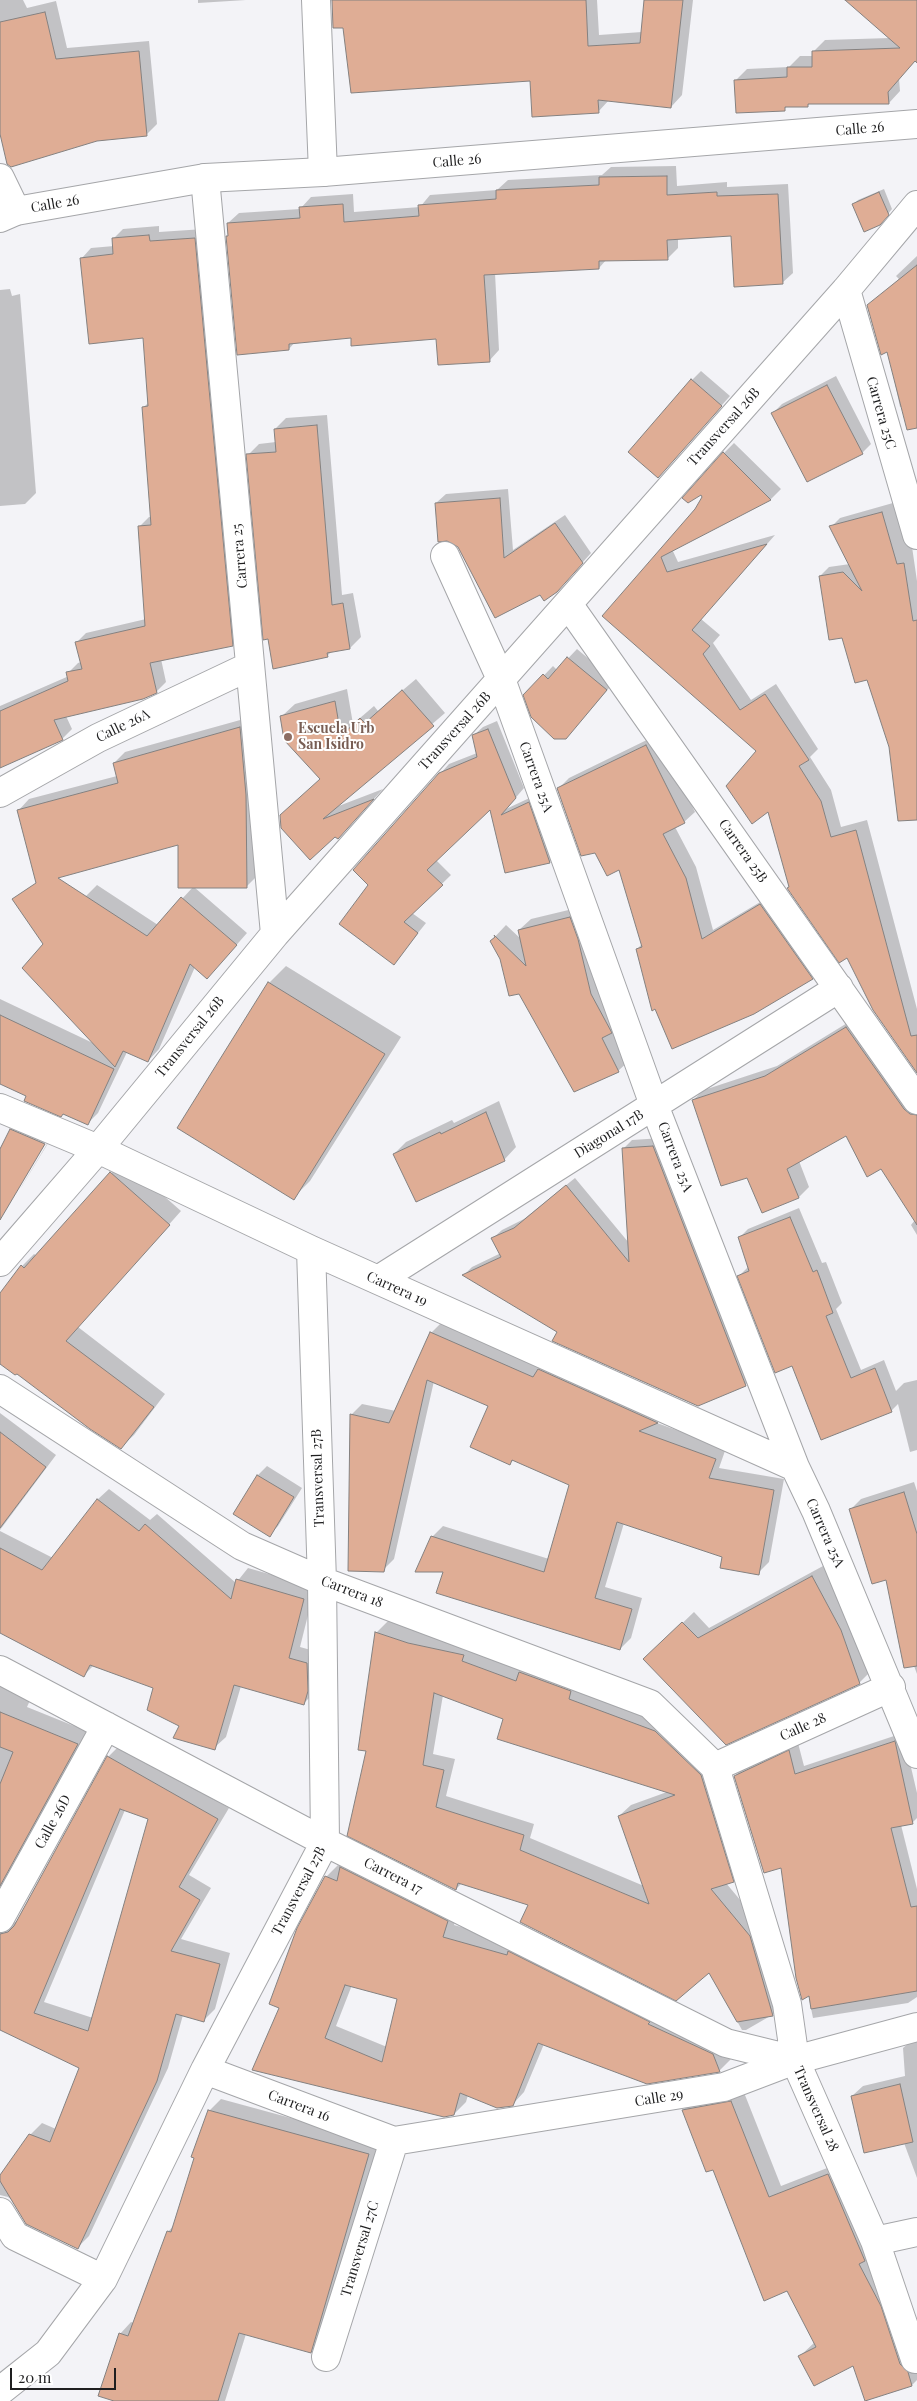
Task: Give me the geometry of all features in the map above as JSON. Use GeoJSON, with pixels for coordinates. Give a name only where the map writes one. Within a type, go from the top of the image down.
{"type":"FeatureCollection","features":[{"type":"Feature","properties":{"kind":"street"},"geometry":{"type":"LineString","coordinates":[[316,0],[323,172]]}},
{"type":"Feature","properties":{"kind":"street","name":"Calle 26"},"geometry":{"type":"LineString","coordinates":[[8,214],[205,178],[323,172],[917,124]]}},
{"type":"Feature","properties":{"kind":"street"},"geometry":{"type":"LineString","coordinates":[[0,178],[8,214]]}},
{"type":"Feature","properties":{"kind":"street","name":"Carrera 25"},"geometry":{"type":"LineString","coordinates":[[205,178],[275,934]]}},
{"type":"Feature","properties":{"kind":"street","name":"Transversal 26B"},"geometry":{"type":"LineString","coordinates":[[0,1262],[98,1149],[275,934],[846,290],[917,205]]}},
{"type":"Feature","properties":{"kind":"street","name":"Carrera 25C"},"geometry":{"type":"LineString","coordinates":[[846,290],[917,535]]}},
{"type":"Feature","properties":{"kind":"street","name":"Carrera 25A"},"geometry":{"type":"LineString","coordinates":[[445,556],[501,679],[654,1105],[795,1467],[816,1511],[891,1687],[917,1754]]}},
{"type":"Feature","properties":{"kind":"street","name":"Carrera 25B"},"geometry":{"type":"LineString","coordinates":[[568,604],[917,1100]]}},
{"type":"Feature","properties":{"kind":"street","name":"Calle 26A"},"geometry":{"type":"LineString","coordinates":[[0,793],[98,738],[250,666]]}},
{"type":"Feature","properties":{"kind":"street","name":"Diagonal 17B"},"geometry":{"type":"LineString","coordinates":[[378,1280],[839,988]]}},
{"type":"Feature","properties":{"kind":"street","name":"Carrera 19"},"geometry":{"type":"LineString","coordinates":[[0,1108],[98,1149],[311,1250],[795,1467]]}},
{"type":"Feature","properties":{"kind":"street","name":"Transversal 27B"},"geometry":{"type":"LineString","coordinates":[[0,2391],[48,2353],[103,2279],[205,2070],[325,1842],[322,1581],[311,1250]]}},
{"type":"Feature","properties":{"kind":"street","name":"Carrera 18"},"geometry":{"type":"LineString","coordinates":[[0,1389],[242,1546],[322,1581],[650,1704],[715,1767]]}},
{"type":"Feature","properties":{"kind":"street","name":"Carrera 17"},"geometry":{"type":"LineString","coordinates":[[0,1670],[325,1842],[726,2044],[795,2060]]}},
{"type":"Feature","properties":{"kind":"street","name":"Calle 28"},"geometry":{"type":"LineString","coordinates":[[715,1767],[891,1687]]}},
{"type":"Feature","properties":{"kind":"street","name":"Calle 26D"},"geometry":{"type":"LineString","coordinates":[[0,1918],[106,1726]]}},
{"type":"Feature","properties":{"kind":"street","name":"Transversal 28"},"geometry":{"type":"LineString","coordinates":[[715,1767],[788,2004],[795,2060],[874,2241],[915,2358]]}},
{"type":"Feature","properties":{"kind":"street","name":"Calle 29"},"geometry":{"type":"LineString","coordinates":[[394,2141],[724,2087],[795,2060],[917,2027]]}},
{"type":"Feature","properties":{"kind":"street","name":"Carrera 16"},"geometry":{"type":"LineString","coordinates":[[205,2070],[394,2141]]}},
{"type":"Feature","properties":{"kind":"street","name":"Transversal 27C"},"geometry":{"type":"LineString","coordinates":[[326,2357],[394,2141]]}},
{"type":"Feature","properties":{"kind":"street"},"geometry":{"type":"LineString","coordinates":[[0,2212],[15,2236],[103,2279]]}},
{"type":"Feature","properties":{"kind":"street"},"geometry":{"type":"LineString","coordinates":[[874,2241],[917,2232]]}},
{"type":"Feature","properties":{"kind":"building"},"geometry":{"type":"Polygon","coordinates":[[[332,0],[586,0],[588,46],[640,43],[644,0],[683,0],[671,108],[598,100],[599,113],[532,117],[530,81],[351,93],[343,28],[333,28],[332,0]]]}},
{"type":"Feature","properties":{"kind":"building"},"geometry":{"type":"Polygon","coordinates":[[[845,0],[917,0],[917,63],[915,61],[888,92],[889,104],[808,104],[808,107],[785,107],[785,111],[736,113],[734,80],[787,77],[787,67],[812,67],[812,51],[900,48],[845,0]]]}},
{"type":"Feature","properties":{"kind":"building"},"geometry":{"type":"Polygon","coordinates":[[[45,12],[56,59],[139,51],[147,136],[97,141],[11,167],[7,164],[0,134],[0,22],[45,12]]]}},
{"type":"Feature","properties":{"kind":"building"},"geometry":{"type":"Polygon","coordinates":[[[667,176],[667,195],[717,192],[717,196],[778,194],[783,284],[734,287],[731,236],[667,240],[668,260],[599,261],[599,269],[484,275],[490,362],[438,365],[436,339],[351,346],[351,338],[289,344],[289,350],[237,355],[226,236],[228,236],[227,223],[300,218],[299,207],[343,204],[344,222],[419,216],[418,205],[496,199],[496,190],[599,185],[599,177],[667,176]]]}},
{"type":"Feature","properties":{"kind":"building"},"geometry":{"type":"Polygon","coordinates":[[[879,192],[889,215],[880,225],[864,232],[852,204],[879,192]]]}},
{"type":"Feature","properties":{"kind":"building"},"geometry":{"type":"Polygon","coordinates":[[[149,235],[150,241],[195,238],[233,646],[150,663],[157,693],[143,699],[54,720],[63,740],[0,768],[0,711],[68,681],[66,672],[82,669],[75,642],[145,626],[138,526],[151,525],[142,407],[148,406],[143,338],[89,344],[80,258],[113,254],[112,238],[149,235]]]}},
{"type":"Feature","properties":{"kind":"building"},"geometry":{"type":"Polygon","coordinates":[[[917,265],[917,428],[907,430],[887,352],[881,355],[867,305],[917,265]]]}},
{"type":"Feature","properties":{"kind":"building"},"geometry":{"type":"Polygon","coordinates":[[[691,379],[722,406],[658,478],[628,452],[691,379]]]}},
{"type":"Feature","properties":{"kind":"building"},"geometry":{"type":"Polygon","coordinates":[[[827,385],[863,454],[807,482],[771,413],[827,385]]]}},
{"type":"Feature","properties":{"kind":"building"},"geometry":{"type":"Polygon","coordinates":[[[317,425],[332,605],[343,603],[350,649],[327,653],[328,657],[273,669],[268,639],[263,640],[246,454],[276,452],[274,429],[317,425]]]}},
{"type":"Feature","properties":{"kind":"building"},"geometry":{"type":"Polygon","coordinates":[[[723,452],[771,500],[661,557],[667,572],[767,544],[692,630],[710,646],[703,654],[740,710],[765,694],[809,760],[799,766],[821,801],[831,837],[856,830],[911,1036],[917,1035],[917,1073],[873,1010],[847,958],[839,963],[787,888],[789,887],[768,812],[752,824],[726,786],[756,751],[602,616],[695,509],[702,497],[701,495],[688,503],[682,498],[723,452]]]}},
{"type":"Feature","properties":{"kind":"building"},"geometry":{"type":"Polygon","coordinates":[[[500,498],[504,558],[555,523],[583,563],[557,592],[544,601],[540,595],[495,618],[458,547],[447,541],[438,542],[435,503],[500,498]]]}},
{"type":"Feature","properties":{"kind":"building"},"geometry":{"type":"Polygon","coordinates":[[[882,512],[897,564],[904,563],[913,621],[917,620],[917,820],[898,821],[889,747],[867,680],[855,683],[842,638],[829,640],[819,576],[843,572],[862,591],[829,526],[882,512]]]}},
{"type":"Feature","properties":{"kind":"building"},"geometry":{"type":"Polygon","coordinates":[[[567,657],[607,690],[566,739],[554,739],[531,717],[523,695],[543,674],[548,679],[567,657]]]}},
{"type":"Feature","properties":{"kind":"building"},"geometry":{"type":"Polygon","coordinates":[[[402,690],[434,726],[323,819],[374,799],[338,839],[335,837],[310,860],[281,828],[280,815],[320,779],[284,740],[280,716],[335,701],[341,736],[360,718],[365,723],[402,690]]]}},
{"type":"Feature","properties":{"kind":"building"},"geometry":{"type":"Polygon","coordinates":[[[240,727],[246,795],[247,888],[178,888],[178,845],[58,878],[147,936],[181,897],[237,945],[207,979],[190,964],[148,1062],[123,1051],[115,1067],[22,968],[43,944],[12,899],[36,883],[17,810],[118,783],[113,763],[240,727]]]}},
{"type":"Feature","properties":{"kind":"building"},"geometry":{"type":"Polygon","coordinates":[[[488,729],[516,798],[501,815],[529,802],[550,863],[505,873],[490,810],[427,870],[443,885],[404,922],[418,933],[394,965],[339,924],[368,885],[353,870],[439,773],[477,757],[472,735],[488,729]]]}},
{"type":"Feature","properties":{"kind":"building"},"geometry":{"type":"Polygon","coordinates":[[[646,745],[685,823],[663,834],[686,878],[702,939],[760,904],[813,979],[754,1014],[672,1049],[655,1009],[652,1011],[636,949],[642,947],[619,870],[607,876],[595,853],[581,856],[557,788],[646,745]]]}},
{"type":"Feature","properties":{"kind":"building"},"geometry":{"type":"Polygon","coordinates":[[[570,917],[578,939],[591,994],[612,1033],[602,1038],[619,1072],[574,1092],[519,994],[509,996],[500,959],[490,941],[495,937],[494,935],[526,966],[518,930],[570,917]]]}},
{"type":"Feature","properties":{"kind":"building"},"geometry":{"type":"Polygon","coordinates":[[[268,982],[385,1054],[294,1200],[177,1128],[268,982]]]}},
{"type":"Feature","properties":{"kind":"building"},"geometry":{"type":"Polygon","coordinates":[[[0,1015],[114,1069],[88,1125],[63,1114],[61,1117],[24,1101],[26,1096],[0,1084],[0,1015]]]}},
{"type":"Feature","properties":{"kind":"building"},"geometry":{"type":"Polygon","coordinates":[[[846,1027],[904,1109],[910,1114],[917,1115],[917,1225],[881,1169],[867,1177],[846,1136],[787,1169],[799,1198],[762,1213],[747,1178],[721,1186],[692,1100],[765,1076],[846,1027]]]}},
{"type":"Feature","properties":{"kind":"building"},"geometry":{"type":"Polygon","coordinates":[[[486,1112],[505,1161],[416,1202],[393,1154],[440,1132],[441,1134],[486,1112]]]}},
{"type":"Feature","properties":{"kind":"building"},"geometry":{"type":"Polygon","coordinates":[[[10,1129],[45,1144],[0,1220],[0,1149],[10,1129]]]}},
{"type":"Feature","properties":{"kind":"building"},"geometry":{"type":"Polygon","coordinates":[[[653,1146],[746,1386],[698,1406],[552,1341],[557,1332],[462,1275],[501,1257],[491,1238],[514,1228],[566,1185],[629,1262],[622,1148],[653,1146]]]}},
{"type":"Feature","properties":{"kind":"building"},"geometry":{"type":"Polygon","coordinates":[[[110,1172],[170,1225],[66,1341],[154,1407],[121,1449],[90,1429],[17,1374],[15,1375],[0,1364],[0,1293],[21,1265],[24,1268],[110,1172]]]}},
{"type":"Feature","properties":{"kind":"building"},"geometry":{"type":"Polygon","coordinates":[[[790,1217],[813,1272],[817,1270],[833,1313],[826,1316],[851,1378],[875,1368],[892,1412],[821,1440],[792,1366],[775,1373],[737,1276],[749,1271],[738,1237],[790,1217]]]}},
{"type":"Feature","properties":{"kind":"building"},"geometry":{"type":"Polygon","coordinates":[[[430,1332],[533,1377],[538,1369],[658,1423],[639,1431],[716,1459],[709,1478],[774,1490],[759,1575],[720,1568],[722,1557],[617,1522],[595,1598],[632,1609],[620,1650],[436,1593],[443,1572],[415,1572],[431,1536],[544,1572],[569,1485],[512,1460],[510,1465],[470,1447],[488,1406],[427,1380],[384,1572],[348,1571],[350,1414],[389,1423],[430,1332]]]}},
{"type":"Feature","properties":{"kind":"building"},"geometry":{"type":"Polygon","coordinates":[[[0,1432],[46,1467],[0,1528],[0,1432]]]}},
{"type":"Feature","properties":{"kind":"building"},"geometry":{"type":"Polygon","coordinates":[[[257,1475],[294,1497],[270,1537],[233,1514],[257,1475]]]}},
{"type":"Feature","properties":{"kind":"building"},"geometry":{"type":"Polygon","coordinates":[[[904,1492],[917,1534],[917,1666],[904,1668],[886,1580],[872,1584],[849,1509],[904,1492]]]}},
{"type":"Feature","properties":{"kind":"building"},"geometry":{"type":"Polygon","coordinates":[[[97,1499],[139,1531],[145,1524],[231,1599],[236,1579],[304,1599],[289,1658],[307,1663],[308,1691],[304,1705],[234,1685],[215,1750],[173,1738],[179,1726],[147,1710],[153,1688],[90,1665],[84,1677],[0,1633],[0,1548],[42,1570],[97,1499]]]}},
{"type":"Feature","properties":{"kind":"building"},"geometry":{"type":"Polygon","coordinates":[[[812,1576],[841,1630],[860,1684],[726,1745],[643,1659],[682,1622],[698,1638],[812,1576]]]}},
{"type":"Feature","properties":{"kind":"building"},"geometry":{"type":"Polygon","coordinates":[[[375,1632],[408,1643],[464,1655],[462,1661],[516,1681],[519,1672],[571,1691],[569,1699],[655,1731],[701,1775],[734,1882],[711,1889],[750,1936],[773,2016],[737,2022],[709,1973],[676,2001],[520,1922],[528,1905],[458,1883],[456,1890],[347,1836],[366,1751],[358,1750],[375,1632]],[[434,1693],[423,1765],[444,1770],[436,1807],[524,1835],[520,1850],[649,1904],[618,1816],[675,1795],[497,1739],[503,1719],[434,1693]]]}},
{"type":"Feature","properties":{"kind":"building"},"geometry":{"type":"Polygon","coordinates":[[[0,1712],[78,1744],[0,1886],[0,1784],[13,1752],[0,1747],[0,1712]]]}},
{"type":"Feature","properties":{"kind":"building"},"geometry":{"type":"Polygon","coordinates":[[[895,1741],[913,1824],[891,1828],[911,1907],[917,1906],[917,1991],[811,2009],[809,1996],[802,2000],[796,1978],[781,1868],[764,1873],[734,1776],[789,1750],[795,1774],[895,1741]]]}},
{"type":"Feature","properties":{"kind":"building"},"geometry":{"type":"Polygon","coordinates":[[[107,1756],[218,1819],[179,1887],[200,1900],[171,1951],[220,1964],[204,2022],[176,2014],[157,2081],[78,2249],[26,2224],[0,2181],[0,2175],[29,2134],[50,2142],[79,2068],[0,2030],[0,1934],[8,1932],[14,1926],[107,1756]],[[120,1809],[34,2013],[88,2031],[148,1819],[120,1809]]]}},
{"type":"Feature","properties":{"kind":"building"},"geometry":{"type":"Polygon","coordinates":[[[340,1867],[448,1921],[443,1937],[507,1955],[508,1951],[650,2022],[648,2024],[713,2054],[720,2072],[647,2084],[538,2043],[513,2106],[497,2108],[460,2093],[454,2115],[444,2117],[252,2070],[279,2008],[269,2004],[297,1928],[325,1876],[337,1881],[340,1867]],[[345,1985],[325,2038],[382,2062],[397,1999],[345,1985]]]}},
{"type":"Feature","properties":{"kind":"building"},"geometry":{"type":"Polygon","coordinates":[[[900,2084],[913,2142],[864,2153],[851,2096],[900,2084]]]}},
{"type":"Feature","properties":{"kind":"building"},"geometry":{"type":"Polygon","coordinates":[[[731,2101],[769,2197],[828,2174],[865,2261],[859,2264],[881,2306],[900,2364],[908,2372],[912,2386],[865,2401],[853,2366],[814,2386],[798,2356],[816,2347],[787,2291],[764,2301],[713,2170],[706,2172],[682,2110],[731,2101]]]}},
{"type":"Feature","properties":{"kind":"building"},"geometry":{"type":"Polygon","coordinates":[[[208,2110],[369,2154],[311,2353],[239,2333],[218,2401],[114,2401],[98,2396],[119,2333],[128,2336],[167,2231],[171,2232],[194,2158],[191,2157],[208,2110]]]}},
{"type":"Feature","properties":{"kind":"place","name":"Escuela Urb San Isidro"},"geometry":{"type":"Point","coordinates":[288,737]}}]}
